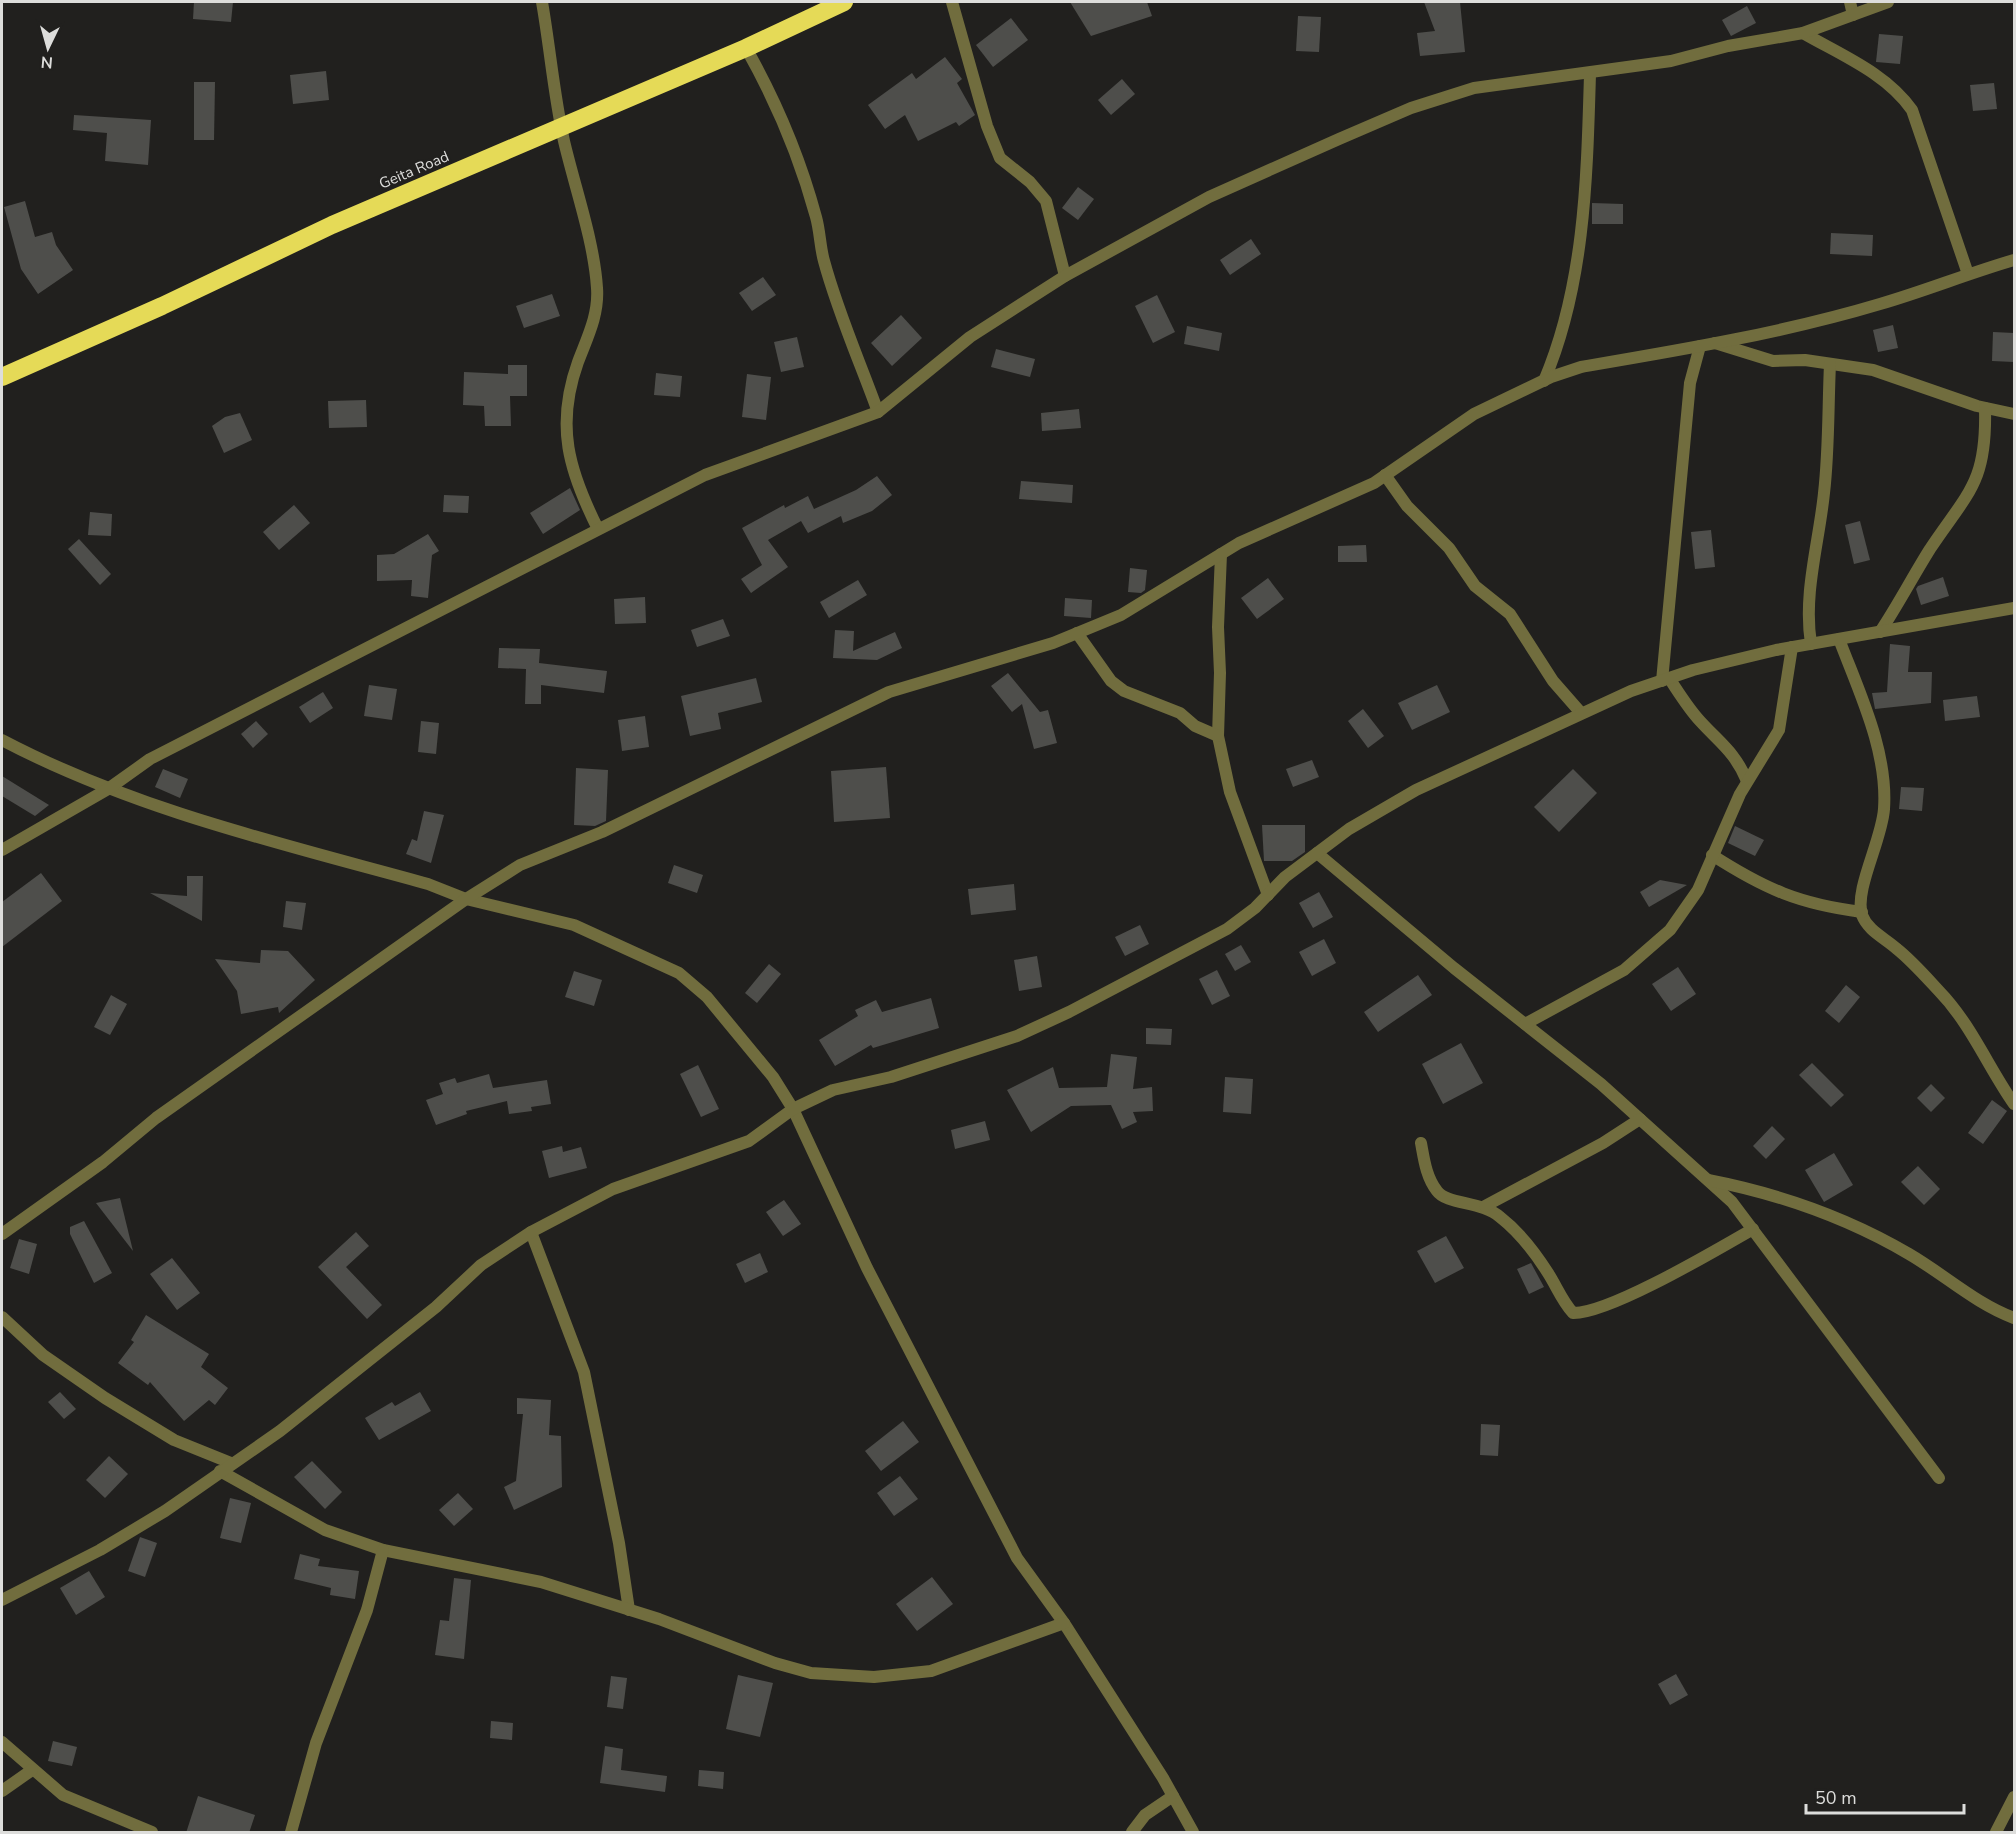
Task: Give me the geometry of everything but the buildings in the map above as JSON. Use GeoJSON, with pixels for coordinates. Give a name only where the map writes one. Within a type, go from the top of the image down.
{"type":"FeatureCollection","features":[{"type":"Feature","properties":{"kind":"highway","name":"Geita Road"},"geometry":{"type":"LineString","coordinates":[[2,377],[162,306],[332,225],[746,48],[844,2]]}},
{"type":"Feature","properties":{"kind":"street"},"geometry":{"type":"LineString","coordinates":[[542,2],[560,126],[577,201],[592,251],[597,288],[598,310],[569,387],[567,423],[569,458],[577,487],[598,529]]}},
{"type":"Feature","properties":{"kind":"street"},"geometry":{"type":"LineString","coordinates":[[952,2],[969,54],[977,94],[1000,158],[1036,187],[1046,201],[1065,276]]}},
{"type":"Feature","properties":{"kind":"street"},"geometry":{"type":"LineString","coordinates":[[1850,2],[1852,15]]}},
{"type":"Feature","properties":{"kind":"street"},"geometry":{"type":"LineString","coordinates":[[2,850],[108,789],[167,751],[705,475],[878,412],[970,337],[1065,276],[1209,197],[1411,108],[1474,88],[1590,74],[1671,61],[1728,46],[1803,33],[1888,2]]}},
{"type":"Feature","properties":{"kind":"street"},"geometry":{"type":"LineString","coordinates":[[1803,33],[1877,74],[1902,97],[1912,110],[1968,273]]}},
{"type":"Feature","properties":{"kind":"street"},"geometry":{"type":"LineString","coordinates":[[746,48],[769,89],[805,180],[817,219],[823,260],[839,311],[878,412]]}},
{"type":"Feature","properties":{"kind":"street"},"geometry":{"type":"LineString","coordinates":[[1544,381],[1556,353],[1578,262],[1590,74]]}},
{"type":"Feature","properties":{"kind":"street"},"geometry":{"type":"LineString","coordinates":[[2,1234],[103,1162],[156,1118],[466,898],[520,865],[602,832],[889,692],[1053,643],[1121,615],[1239,543],[1374,483],[1474,414],[1544,381],[1581,367],[1790,328],[1881,304],[1968,273],[2014,260]]}},
{"type":"Feature","properties":{"kind":"street"},"geometry":{"type":"LineString","coordinates":[[1714,343],[1773,361],[1805,360],[1873,370],[1985,408],[2014,414]]}},
{"type":"Feature","properties":{"kind":"street"},"geometry":{"type":"LineString","coordinates":[[1700,346],[1690,383],[1666,679],[1701,722],[1727,746],[1740,764],[1747,781]]}},
{"type":"Feature","properties":{"kind":"street"},"geometry":{"type":"LineString","coordinates":[[1811,644],[1809,594],[1824,494],[1830,364]]}},
{"type":"Feature","properties":{"kind":"street"},"geometry":{"type":"LineString","coordinates":[[1881,632],[1930,550],[1977,479],[1984,456],[1985,408]]}},
{"type":"Feature","properties":{"kind":"street"},"geometry":{"type":"LineString","coordinates":[[1385,475],[1407,506],[1449,548],[1475,586],[1510,614],[1553,681],[1581,713]]}},
{"type":"Feature","properties":{"kind":"street"},"geometry":{"type":"LineString","coordinates":[[1221,554],[1218,627],[1221,673],[1218,736],[1230,792],[1268,895]]}},
{"type":"Feature","properties":{"kind":"street"},"geometry":{"type":"LineString","coordinates":[[2,1600],[109,1545],[165,1511],[280,1431],[436,1307],[482,1265],[531,1232],[613,1189],[749,1141],[793,1109],[833,1090],[891,1077],[1017,1036],[1227,929],[1268,895],[1285,876],[1349,829],[1416,790],[1581,713],[1666,679],[1792,647],[2014,608]]}},
{"type":"Feature","properties":{"kind":"street"},"geometry":{"type":"LineString","coordinates":[[1077,633],[1110,681],[1124,691],[1180,713],[1195,726],[1218,736]]}},
{"type":"Feature","properties":{"kind":"street"},"geometry":{"type":"LineString","coordinates":[[1839,639],[1867,714],[1885,786],[1881,831],[1860,898],[1862,912],[1869,928],[1898,950],[1940,992],[1964,1022],[2014,1104]]}},
{"type":"Feature","properties":{"kind":"street"},"geometry":{"type":"LineString","coordinates":[[1525,1024],[1624,970],[1670,930],[1698,890],[1747,781],[1779,730],[1792,647]]}},
{"type":"Feature","properties":{"kind":"street"},"geometry":{"type":"LineString","coordinates":[[2,740],[57,769],[183,816],[428,884],[466,898],[574,925],[679,973],[707,997],[773,1077],[793,1109],[867,1268],[1017,1558],[1065,1623],[1173,1796],[1193,1833]]}},
{"type":"Feature","properties":{"kind":"street"},"geometry":{"type":"LineString","coordinates":[[1317,853],[1640,1119],[1732,1202],[1939,1478]]}},
{"type":"Feature","properties":{"kind":"street"},"geometry":{"type":"LineString","coordinates":[[1712,855],[1779,893],[1820,907],[1862,912]]}},
{"type":"Feature","properties":{"kind":"street"},"geometry":{"type":"LineString","coordinates":[[1485,1206],[1603,1143],[1640,1119]]}},
{"type":"Feature","properties":{"kind":"street"},"geometry":{"type":"LineString","coordinates":[[1421,1143],[1428,1174],[1438,1193],[1450,1200],[1485,1206],[1514,1229],[1547,1272],[1573,1313],[1594,1310],[1620,1298],[1753,1229]]}},
{"type":"Feature","properties":{"kind":"street"},"geometry":{"type":"LineString","coordinates":[[1707,1179],[1760,1190],[1854,1224],[1945,1275],[1994,1310],[2014,1318]]}},
{"type":"Feature","properties":{"kind":"street"},"geometry":{"type":"LineString","coordinates":[[531,1232],[584,1372],[619,1543],[629,1610]]}},
{"type":"Feature","properties":{"kind":"street"},"geometry":{"type":"LineString","coordinates":[[2,1317],[44,1355],[105,1398],[174,1440],[231,1463]]}},
{"type":"Feature","properties":{"kind":"street"},"geometry":{"type":"LineString","coordinates":[[220,1471],[325,1530],[383,1550],[541,1582],[811,1673],[874,1677],[931,1671],[1065,1623]]}},
{"type":"Feature","properties":{"kind":"street"},"geometry":{"type":"LineString","coordinates":[[291,1833],[316,1743],[367,1610],[383,1550]]}},
{"type":"Feature","properties":{"kind":"street"},"geometry":{"type":"LineString","coordinates":[[2,1742],[63,1795],[152,1833]]}},
{"type":"Feature","properties":{"kind":"street"},"geometry":{"type":"LineString","coordinates":[[2,1791],[32,1770]]}},
{"type":"Feature","properties":{"kind":"street"},"geometry":{"type":"LineString","coordinates":[[1132,1833],[1145,1815],[1173,1796]]}},
{"type":"Feature","properties":{"kind":"street"},"geometry":{"type":"LineString","coordinates":[[1996,1833],[2014,1797]]}}]}
